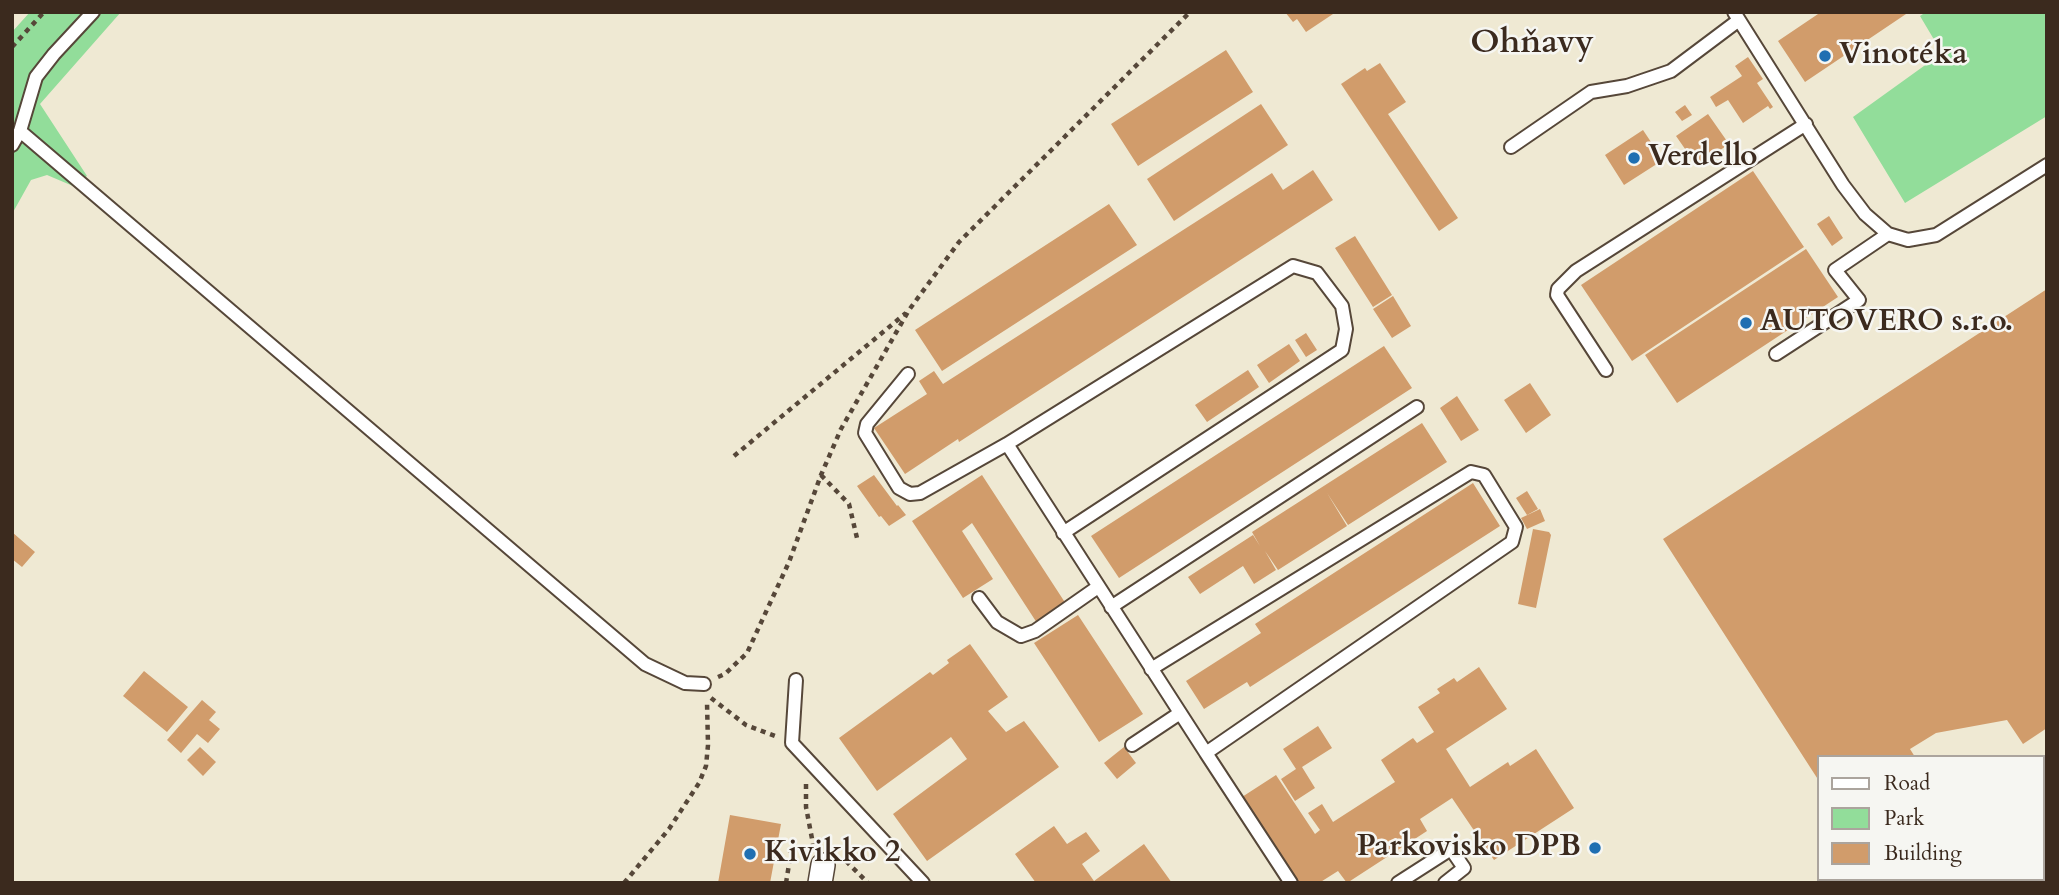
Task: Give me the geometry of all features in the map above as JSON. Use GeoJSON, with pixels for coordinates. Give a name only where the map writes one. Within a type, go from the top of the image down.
{"type":"FeatureCollection","features":[{"type":"Feature","properties":{"kind":"lane"},"geometry":{"type":"LineString","coordinates":[[12,145],[20,131],[36,77],[93,12]]}},
{"type":"Feature","properties":{"kind":"lane"},"geometry":{"type":"LineString","coordinates":[[1511,147],[1591,92],[1627,86],[1671,71],[1737,16],[1854,200],[1864,214],[1888,234],[1908,240],[1936,235],[2047,165]]}},
{"type":"Feature","properties":{"kind":"lane"},"geometry":{"type":"LineString","coordinates":[[1606,370],[1557,295],[1558,289],[1576,271],[1806,124]]}},
{"type":"Feature","properties":{"kind":"lane"},"geometry":{"type":"LineString","coordinates":[[20,131],[645,664],[685,683],[705,689]]}},
{"type":"Feature","properties":{"kind":"lane"},"geometry":{"type":"LineString","coordinates":[[1776,354],[1859,300],[1835,270],[1888,234]]}},
{"type":"Feature","properties":{"kind":"lane"},"geometry":{"type":"LineString","coordinates":[[908,374],[865,433],[899,488],[910,494],[920,493],[1007,444],[1293,266],[1317,273],[1342,306],[1346,329],[1342,350],[1063,533]]}},
{"type":"Feature","properties":{"kind":"lane"},"geometry":{"type":"LineString","coordinates":[[1111,607],[1417,407]]}},
{"type":"Feature","properties":{"kind":"lane"},"geometry":{"type":"LineString","coordinates":[[1007,444],[1291,883]]}},
{"type":"Feature","properties":{"kind":"lane"},"geometry":{"type":"LineString","coordinates":[[1151,669],[1471,472],[1484,475],[1516,527],[1512,542],[1206,753]]}},
{"type":"Feature","properties":{"kind":"lane"},"geometry":{"type":"LineString","coordinates":[[979,598],[997,622],[1021,636],[1035,631],[1098,587]]}},
{"type":"Feature","properties":{"kind":"lane"},"geometry":{"type":"LineString","coordinates":[[796,680],[792,743],[923,883]]}},
{"type":"Feature","properties":{"kind":"lane"},"geometry":{"type":"LineString","coordinates":[[1132,745],[1180,713]]}},
{"type":"Feature","properties":{"kind":"lane"},"geometry":{"type":"LineString","coordinates":[[1398,883],[1451,849],[1464,869],[1445,883]]}},
{"type":"Feature","properties":{"kind":"path"},"geometry":{"type":"LineString","coordinates":[[12,47],[44,12]]}},
{"type":"Feature","properties":{"kind":"path"},"geometry":{"type":"LineString","coordinates":[[705,689],[747,653],[789,562],[841,429],[909,310],[959,243],[1190,12]]}},
{"type":"Feature","properties":{"kind":"path"},"geometry":{"type":"LineString","coordinates":[[734,456],[909,310]]}},
{"type":"Feature","properties":{"kind":"path"},"geometry":{"type":"LineString","coordinates":[[821,475],[849,504],[857,538]]}},
{"type":"Feature","properties":{"kind":"path"},"geometry":{"type":"LineString","coordinates":[[705,689],[746,725],[792,743]]}},
{"type":"Feature","properties":{"kind":"path"},"geometry":{"type":"LineString","coordinates":[[624,883],[669,829],[699,783],[706,766],[708,745],[705,689]]}},
{"type":"Feature","properties":{"kind":"path"},"geometry":{"type":"LineString","coordinates":[[806,758],[806,807],[821,874]]}},
{"type":"Feature","properties":{"kind":"path"},"geometry":{"type":"LineString","coordinates":[[786,883],[792,852]]}},
{"type":"Feature","properties":{"kind":"green space"},"geometry":{"type":"Polygon","coordinates":[[[30,12],[121,12],[40,104],[87,176],[73,186],[47,175],[31,180],[12,214],[12,32],[30,12]]]}},
{"type":"Feature","properties":{"kind":"green space"},"geometry":{"type":"Polygon","coordinates":[[[1926,12],[2047,12],[2047,116],[1905,203],[1853,117],[1942,53],[1920,16],[1926,12]]]}},
{"type":"Feature","properties":{"kind":"building"},"geometry":{"type":"Polygon","coordinates":[[[1285,12],[1336,12],[1306,32],[1297,19],[1293,22],[1285,12]]]}},
{"type":"Feature","properties":{"kind":"building"},"geometry":{"type":"Polygon","coordinates":[[[1821,12],[1909,12],[1805,82],[1778,41],[1821,12]]]}},
{"type":"Feature","properties":{"kind":"building"},"geometry":{"type":"Polygon","coordinates":[[[1226,50],[1253,92],[1138,166],[1111,124],[1226,50]]]}},
{"type":"Feature","properties":{"kind":"building"},"geometry":{"type":"Polygon","coordinates":[[[1748,57],[1763,79],[1757,83],[1773,107],[1770,109],[1768,106],[1743,123],[1728,100],[1716,107],[1710,97],[1742,76],[1735,66],[1748,57]]]}},
{"type":"Feature","properties":{"kind":"building"},"geometry":{"type":"Polygon","coordinates":[[[1380,63],[1406,102],[1388,114],[1458,218],[1439,231],[1341,84],[1365,68],[1367,71],[1380,63]]]}},
{"type":"Feature","properties":{"kind":"building"},"geometry":{"type":"Polygon","coordinates":[[[1261,104],[1288,145],[1174,221],[1147,179],[1261,104]]]}},
{"type":"Feature","properties":{"kind":"building"},"geometry":{"type":"Polygon","coordinates":[[[1685,105],[1692,115],[1682,121],[1675,112],[1685,105]]]}},
{"type":"Feature","properties":{"kind":"building"},"geometry":{"type":"Polygon","coordinates":[[[1708,114],[1729,144],[1697,166],[1676,136],[1708,114]]]}},
{"type":"Feature","properties":{"kind":"building","name":"Verdello"},"geometry":{"type":"Polygon","coordinates":[[[1643,130],[1663,160],[1624,185],[1605,155],[1643,130]]]}},
{"type":"Feature","properties":{"kind":"building"},"geometry":{"type":"Polygon","coordinates":[[[1313,170],[1333,200],[959,442],[958,439],[905,474],[874,428],[927,394],[919,381],[934,371],[943,384],[1272,173],[1283,190],[1313,170]]]}},
{"type":"Feature","properties":{"kind":"building"},"geometry":{"type":"Polygon","coordinates":[[[1753,171],[1804,247],[1632,361],[1581,285],[1753,171]]]}},
{"type":"Feature","properties":{"kind":"building"},"geometry":{"type":"Polygon","coordinates":[[[1109,204],[1137,245],[942,371],[915,330],[1109,204]]]}},
{"type":"Feature","properties":{"kind":"building"},"geometry":{"type":"Polygon","coordinates":[[[1829,216],[1843,238],[1832,246],[1817,224],[1829,216]]]}},
{"type":"Feature","properties":{"kind":"building"},"geometry":{"type":"Polygon","coordinates":[[[1355,236],[1392,295],[1373,307],[1335,248],[1355,236]]]}},
{"type":"Feature","properties":{"kind":"building","name":"AUTOVERO s.r.o."},"geometry":{"type":"Polygon","coordinates":[[[1806,249],[1838,297],[1677,403],[1645,355],[1806,249]]]}},
{"type":"Feature","properties":{"kind":"building"},"geometry":{"type":"Polygon","coordinates":[[[2047,289],[2047,728],[2023,744],[2007,720],[1936,733],[1910,749],[1914,755],[1818,755],[1818,779],[1663,539],[2047,289]]]}},
{"type":"Feature","properties":{"kind":"building"},"geometry":{"type":"Polygon","coordinates":[[[1393,296],[1411,326],[1392,338],[1373,309],[1393,296]]]}},
{"type":"Feature","properties":{"kind":"building"},"geometry":{"type":"Polygon","coordinates":[[[1306,333],[1317,350],[1306,357],[1295,340],[1306,333]]]}},
{"type":"Feature","properties":{"kind":"building"},"geometry":{"type":"Polygon","coordinates":[[[1289,344],[1300,361],[1269,383],[1257,365],[1289,344]]]}},
{"type":"Feature","properties":{"kind":"building"},"geometry":{"type":"Polygon","coordinates":[[[1384,346],[1412,388],[1119,578],[1091,536],[1384,346]]]}},
{"type":"Feature","properties":{"kind":"building"},"geometry":{"type":"Polygon","coordinates":[[[1248,370],[1259,387],[1207,422],[1195,405],[1248,370]]]}},
{"type":"Feature","properties":{"kind":"building"},"geometry":{"type":"Polygon","coordinates":[[[1530,383],[1551,415],[1526,433],[1504,400],[1530,383]]]}},
{"type":"Feature","properties":{"kind":"building"},"geometry":{"type":"Polygon","coordinates":[[[1457,396],[1479,430],[1461,441],[1440,408],[1457,396]]]}},
{"type":"Feature","properties":{"kind":"building"},"geometry":{"type":"Polygon","coordinates":[[[1422,423],[1447,462],[1348,525],[1327,493],[1347,526],[1278,570],[1265,551],[1276,570],[1254,584],[1243,566],[1200,594],[1188,577],[1253,535],[1260,546],[1252,532],[1422,423]]]}},
{"type":"Feature","properties":{"kind":"building"},"geometry":{"type":"Polygon","coordinates":[[[874,475],[906,515],[889,526],[879,517],[857,486],[874,475]]]}},
{"type":"Feature","properties":{"kind":"building"},"geometry":{"type":"Polygon","coordinates":[[[982,475],[1066,604],[1037,623],[972,523],[962,531],[993,579],[963,598],[912,521],[982,475]]]}},
{"type":"Feature","properties":{"kind":"building"},"geometry":{"type":"Polygon","coordinates":[[[1473,483],[1500,526],[1250,687],[1247,682],[1204,709],[1186,681],[1261,633],[1255,624],[1473,483]]]}},
{"type":"Feature","properties":{"kind":"building"},"geometry":{"type":"Polygon","coordinates":[[[1527,491],[1538,509],[1527,515],[1516,498],[1527,491]]]}},
{"type":"Feature","properties":{"kind":"building"},"geometry":{"type":"Polygon","coordinates":[[[1540,509],[1545,521],[1527,529],[1521,518],[1540,509]]]}},
{"type":"Feature","properties":{"kind":"building"},"geometry":{"type":"Polygon","coordinates":[[[1533,529],[1549,532],[1551,535],[1536,608],[1518,604],[1533,529]]]}},
{"type":"Feature","properties":{"kind":"building"},"geometry":{"type":"Polygon","coordinates":[[[12,532],[35,552],[22,567],[12,559],[12,532]]]}},
{"type":"Feature","properties":{"kind":"building"},"geometry":{"type":"Polygon","coordinates":[[[1078,615],[1143,714],[1099,742],[1034,643],[1078,615]]]}},
{"type":"Feature","properties":{"kind":"building"},"geometry":{"type":"Polygon","coordinates":[[[970,644],[1008,697],[988,711],[1006,732],[1024,721],[1059,767],[927,861],[893,814],[967,759],[951,737],[877,791],[839,738],[930,672],[933,675],[949,663],[947,660],[970,644]]]}},
{"type":"Feature","properties":{"kind":"building"},"geometry":{"type":"Polygon","coordinates":[[[1479,667],[1507,709],[1446,749],[1470,787],[1508,762],[1510,766],[1536,749],[1574,808],[1494,860],[1452,798],[1420,819],[1427,831],[1347,883],[1338,871],[1319,883],[1297,883],[1242,797],[1276,775],[1315,834],[1320,830],[1308,813],[1322,804],[1333,822],[1395,782],[1381,760],[1413,738],[1417,743],[1434,732],[1418,707],[1440,693],[1437,689],[1454,678],[1457,682],[1479,667]]]}},
{"type":"Feature","properties":{"kind":"building"},"geometry":{"type":"Polygon","coordinates":[[[144,671],[188,707],[167,732],[123,696],[144,671]]]}},
{"type":"Feature","properties":{"kind":"building"},"geometry":{"type":"Polygon","coordinates":[[[202,700],[216,712],[209,720],[220,729],[208,743],[197,734],[181,753],[167,740],[202,700]]]}},
{"type":"Feature","properties":{"kind":"building"},"geometry":{"type":"Polygon","coordinates":[[[1318,726],[1332,748],[1302,767],[1315,788],[1295,801],[1281,779],[1296,769],[1283,749],[1318,726]]]}},
{"type":"Feature","properties":{"kind":"building"},"geometry":{"type":"Polygon","coordinates":[[[200,747],[216,762],[203,776],[187,760],[200,747]]]}},
{"type":"Feature","properties":{"kind":"building"},"geometry":{"type":"Polygon","coordinates":[[[1124,747],[1136,763],[1117,779],[1104,763],[1124,747]]]}},
{"type":"Feature","properties":{"kind":"building","name":"Kivikko 2"},"geometry":{"type":"Polygon","coordinates":[[[730,815],[781,824],[770,883],[718,883],[730,815]]]}},
{"type":"Feature","properties":{"kind":"building"},"geometry":{"type":"Polygon","coordinates":[[[1054,826],[1067,844],[1086,832],[1100,851],[1082,864],[1094,881],[1144,844],[1172,883],[1036,883],[1015,854],[1054,826]]]}},
{"type":"Feature","properties":{"kind":"building"},"geometry":{"type":"Polygon","coordinates":[[[1884,881],[1997,883],[1885,883],[1884,881]]]}},
{"type":"Feature","properties":{"kind":"place","name":"Vinotéka"},"geometry":{"type":"Point","coordinates":[1825,56]}},
{"type":"Feature","properties":{"kind":"place","name":"Verdello"},"geometry":{"type":"Point","coordinates":[1634,158]}},
{"type":"Feature","properties":{"kind":"place","name":"AUTOVERO s.r.o."},"geometry":{"type":"Point","coordinates":[1746,323]}},
{"type":"Feature","properties":{"kind":"place","name":"Parkovisko DPB"},"geometry":{"type":"Point","coordinates":[1595,848]}},
{"type":"Feature","properties":{"kind":"place","name":"Kivikko 2"},"geometry":{"type":"Point","coordinates":[750,854]}},
{"type":"Feature","properties":{"kind":"district","name":"Ohňavy"},"geometry":{"type":"Point","coordinates":[1532,44]}}]}
